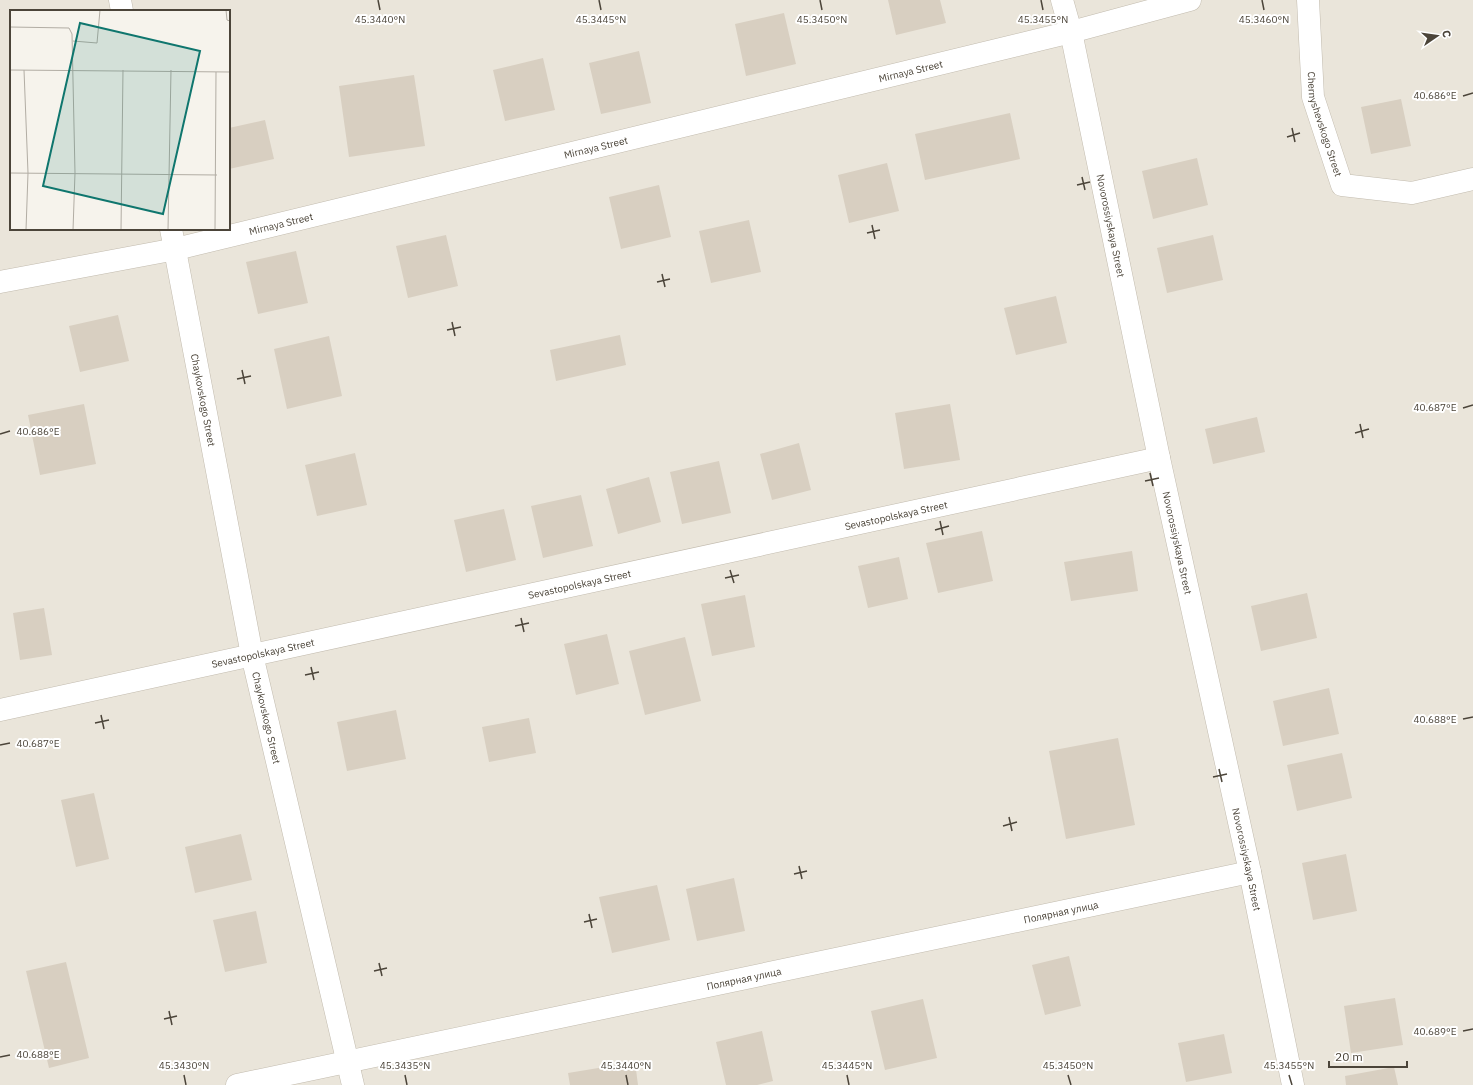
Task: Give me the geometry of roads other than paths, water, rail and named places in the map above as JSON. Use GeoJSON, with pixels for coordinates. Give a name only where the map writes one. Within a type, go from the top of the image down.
{"type":"FeatureCollection","features":[{"type":"Feature","properties":{"kind":"street"},"geometry":{"type":"LineString","coordinates":[[120,0],[122,10]]}},
{"type":"Feature","properties":{"kind":"street","name":"Novorossiyskaya Street"},"geometry":{"type":"LineString","coordinates":[[1062,0],[1071,32],[1159,458],[1250,872],[1294,1085]]}},
{"type":"Feature","properties":{"kind":"street","name":"Mirnaya Street"},"geometry":{"type":"LineString","coordinates":[[230,226],[1071,32],[1190,0]]}},
{"type":"Feature","properties":{"kind":"street","name":"Chernyshevskogo Street"},"geometry":{"type":"LineString","coordinates":[[1308,0],[1313,97],[1342,185],[1412,193],[1473,179]]}},
{"type":"Feature","properties":{"kind":"street","name":"Mirnaya Street"},"geometry":{"type":"LineString","coordinates":[[0,282],[213,230]]}},
{"type":"Feature","properties":{"kind":"street","name":"Chaykovskogo Street"},"geometry":{"type":"LineString","coordinates":[[174,239],[252,655],[353,1085]]}},
{"type":"Feature","properties":{"kind":"street","name":"Sevastopolskaya Street"},"geometry":{"type":"LineString","coordinates":[[0,710],[1159,458]]}},
{"type":"Feature","properties":{"kind":"street","name":"Полярная улица"},"geometry":{"type":"LineString","coordinates":[[237,1085],[1250,872]]}}]}
